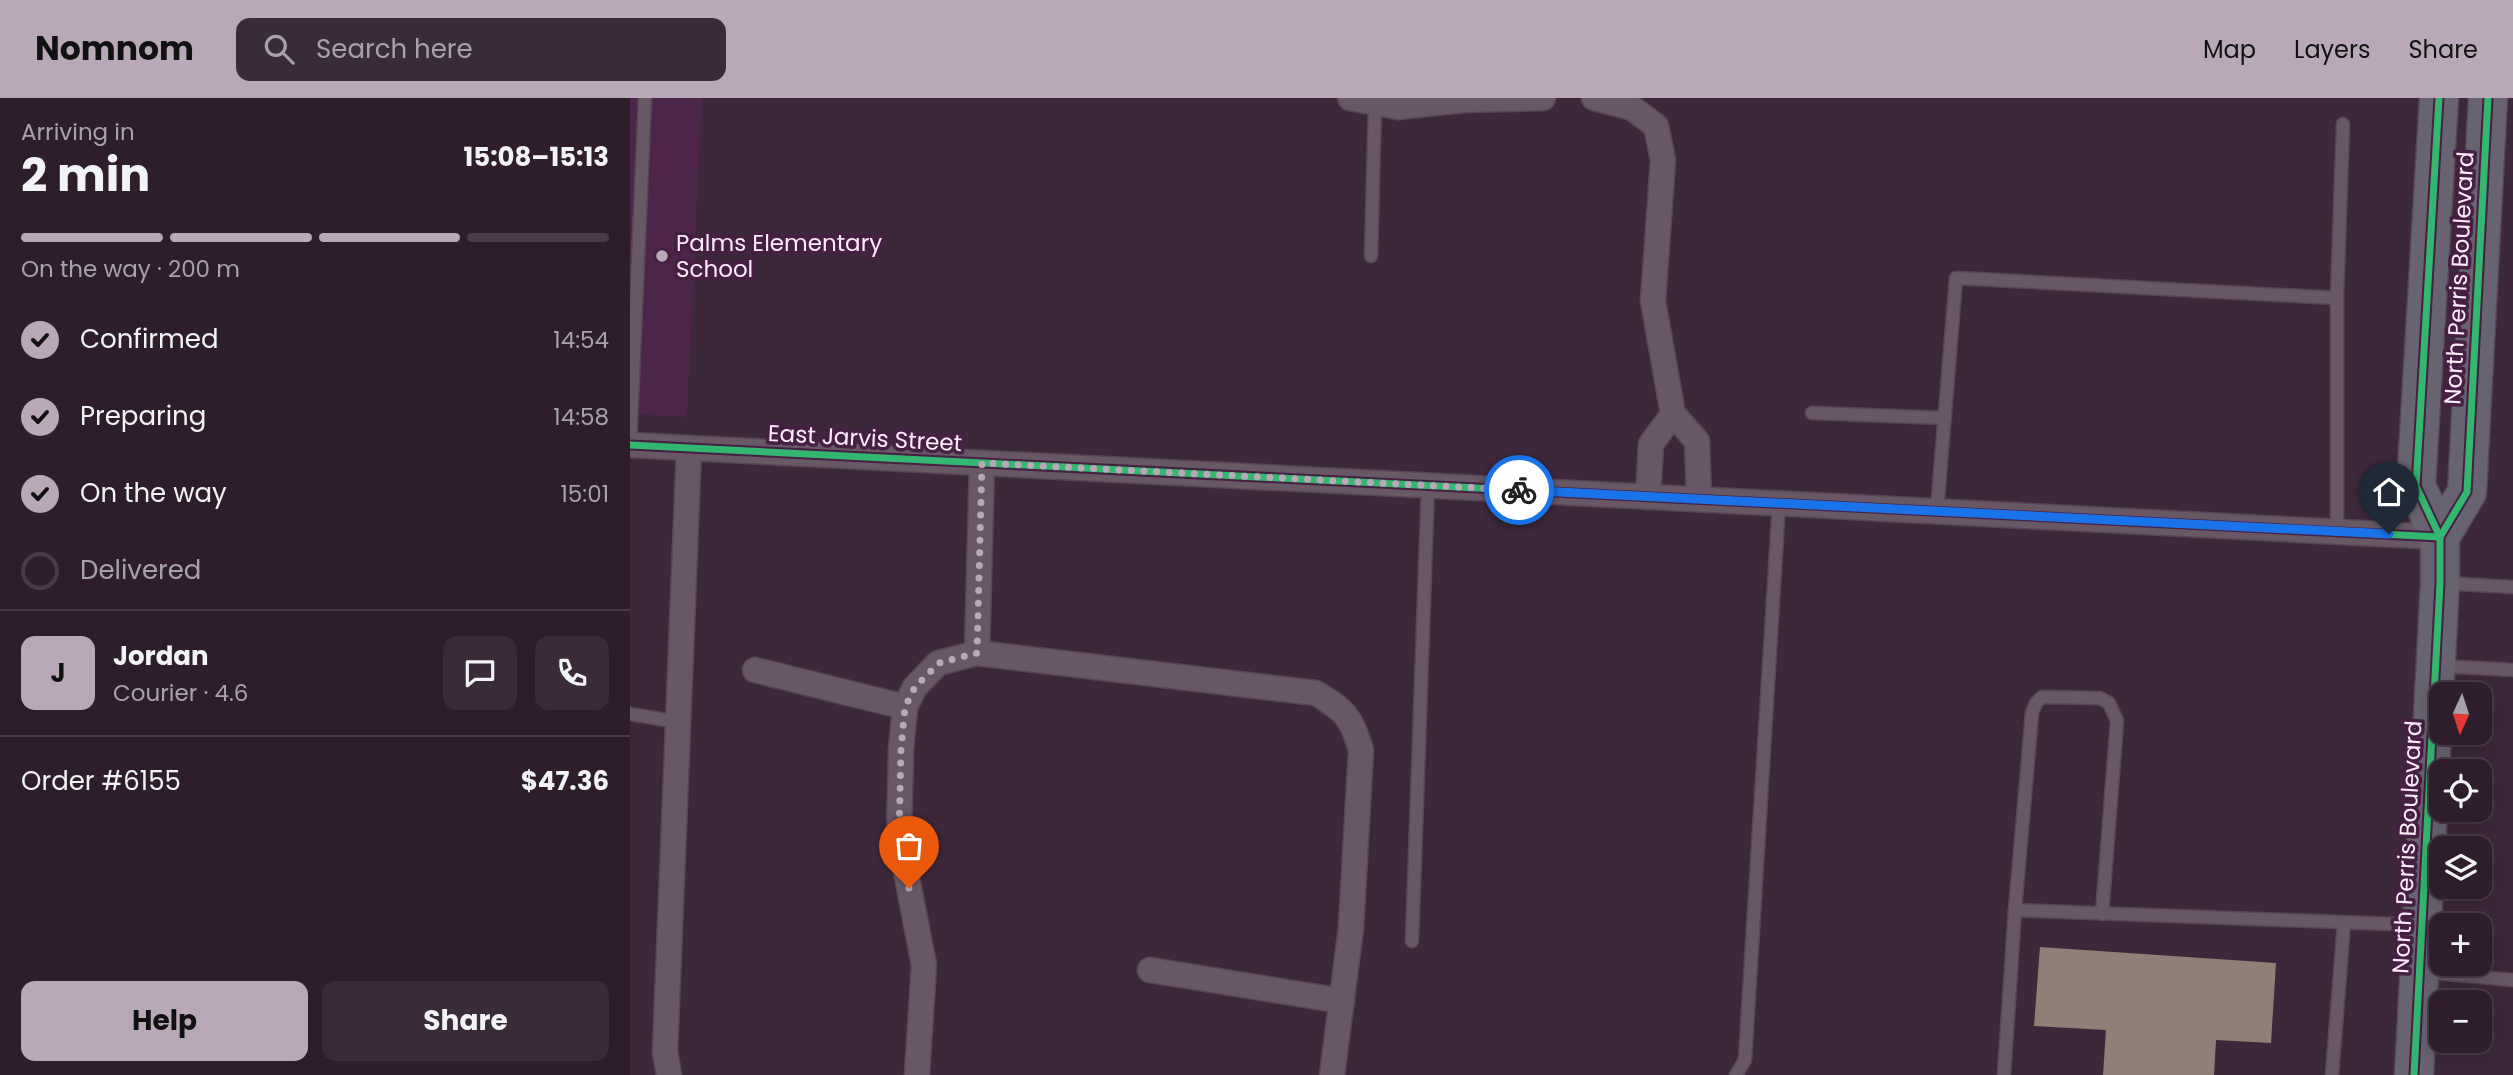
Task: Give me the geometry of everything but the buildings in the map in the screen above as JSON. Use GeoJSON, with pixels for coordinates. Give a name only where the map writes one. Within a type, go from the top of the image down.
{"type":"FeatureCollection","features":[{"type":"Feature","properties":{"kind":"main road","name":"North Perris Boulevard"},"geometry":{"type":"LineString","coordinates":[[2414,1075],[2440,583],[2440,537],[2416,485],[2439,98]]}},
{"type":"Feature","properties":{"kind":"main road","name":"North Perris Boulevard"},"geometry":{"type":"LineString","coordinates":[[2440,537],[2467,492],[2488,98]]}},
{"type":"Feature","properties":{"kind":"street"},"geometry":{"type":"LineString","coordinates":[[1350,98],[1398,107],[1464,100],[1543,98]]}},
{"type":"Feature","properties":{"kind":"street"},"geometry":{"type":"LineString","coordinates":[[1594,98],[1632,108],[1656,126],[1663,160],[1653,301],[1673,414],[1697,441],[1699,499]]}},
{"type":"Feature","properties":{"kind":"street"},"geometry":{"type":"LineString","coordinates":[[1647,497],[1651,444],[1673,414]]}},
{"type":"Feature","properties":{"kind":"street","name":"East Jarvis Street"},"geometry":{"type":"LineString","coordinates":[[630,445],[2440,537]]}},
{"type":"Feature","properties":{"kind":"street"},"geometry":{"type":"LineString","coordinates":[[669,1075],[665,1052],[689,448]]}},
{"type":"Feature","properties":{"kind":"street"},"geometry":{"type":"LineString","coordinates":[[977,653],[982,463]]}},
{"type":"Feature","properties":{"kind":"street"},"geometry":{"type":"LineString","coordinates":[[917,1075],[924,965],[899,836],[905,707],[915,687],[939,663],[977,653],[1316,693],[1344,710],[1356,731],[1361,750],[1351,928],[1332,1075]]}},
{"type":"Feature","properties":{"kind":"street"},"geometry":{"type":"LineString","coordinates":[[755,670],[905,707]]}},
{"type":"Feature","properties":{"kind":"street"},"geometry":{"type":"LineString","coordinates":[[1150,970],[1342,1001]]}},
{"type":"Feature","properties":{"kind":"lane"},"geometry":{"type":"LineString","coordinates":[[630,445],[634,275],[645,98]]}},
{"type":"Feature","properties":{"kind":"lane"},"geometry":{"type":"LineString","coordinates":[[1371,256],[1375,102]]}},
{"type":"Feature","properties":{"kind":"lane"},"geometry":{"type":"LineString","coordinates":[[2337,531],[2337,298],[2343,124]]}},
{"type":"Feature","properties":{"kind":"lane"},"geometry":{"type":"LineString","coordinates":[[1937,511],[1956,278],[2337,298]]}},
{"type":"Feature","properties":{"kind":"lane"},"geometry":{"type":"LineString","coordinates":[[1812,413],[1945,418]]}},
{"type":"Feature","properties":{"kind":"lane"},"geometry":{"type":"LineString","coordinates":[[1412,941],[1428,485]]}},
{"type":"Feature","properties":{"kind":"lane"},"geometry":{"type":"LineString","coordinates":[[1736,1075],[1745,1060],[1779,503]]}},
{"type":"Feature","properties":{"kind":"lane"},"geometry":{"type":"LineString","coordinates":[[2440,583],[2513,587]]}},
{"type":"Feature","properties":{"kind":"lane"},"geometry":{"type":"LineString","coordinates":[[2436,666],[2513,670]]}},
{"type":"Feature","properties":{"kind":"lane"},"geometry":{"type":"LineString","coordinates":[[2004,1075],[2032,713],[2042,696],[2100,698],[2109,704],[2117,721],[2102,914]]}},
{"type":"Feature","properties":{"kind":"lane"},"geometry":{"type":"LineString","coordinates":[[630,714],[678,722]]}},
{"type":"Feature","properties":{"kind":"lane"},"geometry":{"type":"LineString","coordinates":[[2015,910],[2422,925]]}},
{"type":"Feature","properties":{"kind":"lane"},"geometry":{"type":"LineString","coordinates":[[2332,1075],[2344,923]]}},
{"type":"Feature","properties":{"kind":"lane"},"geometry":{"type":"LineString","coordinates":[[2419,972],[2513,980]]}},
{"type":"Feature","properties":{"kind":"shaded area","name":"Palms Elementary School"},"geometry":{"type":"Polygon","coordinates":[[[630,98],[702,98],[687,417],[630,414],[630,98]]]}},
{"type":"Feature","properties":{"kind":"cycle path"},"geometry":{"type":"LineString","coordinates":[[2414,1075],[2440,583],[2440,537],[2416,486],[2439,98]]}},
{"type":"Feature","properties":{"kind":"cycle path"},"geometry":{"type":"LineString","coordinates":[[2440,537],[2467,492],[2488,98]]}},
{"type":"Feature","properties":{"kind":"cycle path"},"geometry":{"type":"LineString","coordinates":[[630,445],[2440,537]]}},
{"type":"Feature","properties":{"kind":"way so far"},"geometry":{"type":"LineString","coordinates":[[909,888],[899,836],[905,707],[915,687],[939,663],[977,653],[982,463],[1519,490]]}},
{"type":"Feature","properties":{"kind":"place","name":"Palms Elementary School"},"geometry":{"type":"Point","coordinates":[662,256]}},
{"type":"Feature","properties":{"kind":"route"},"geometry":{"type":"LineString","coordinates":[[1519,490],[2389,534]]}}]}
